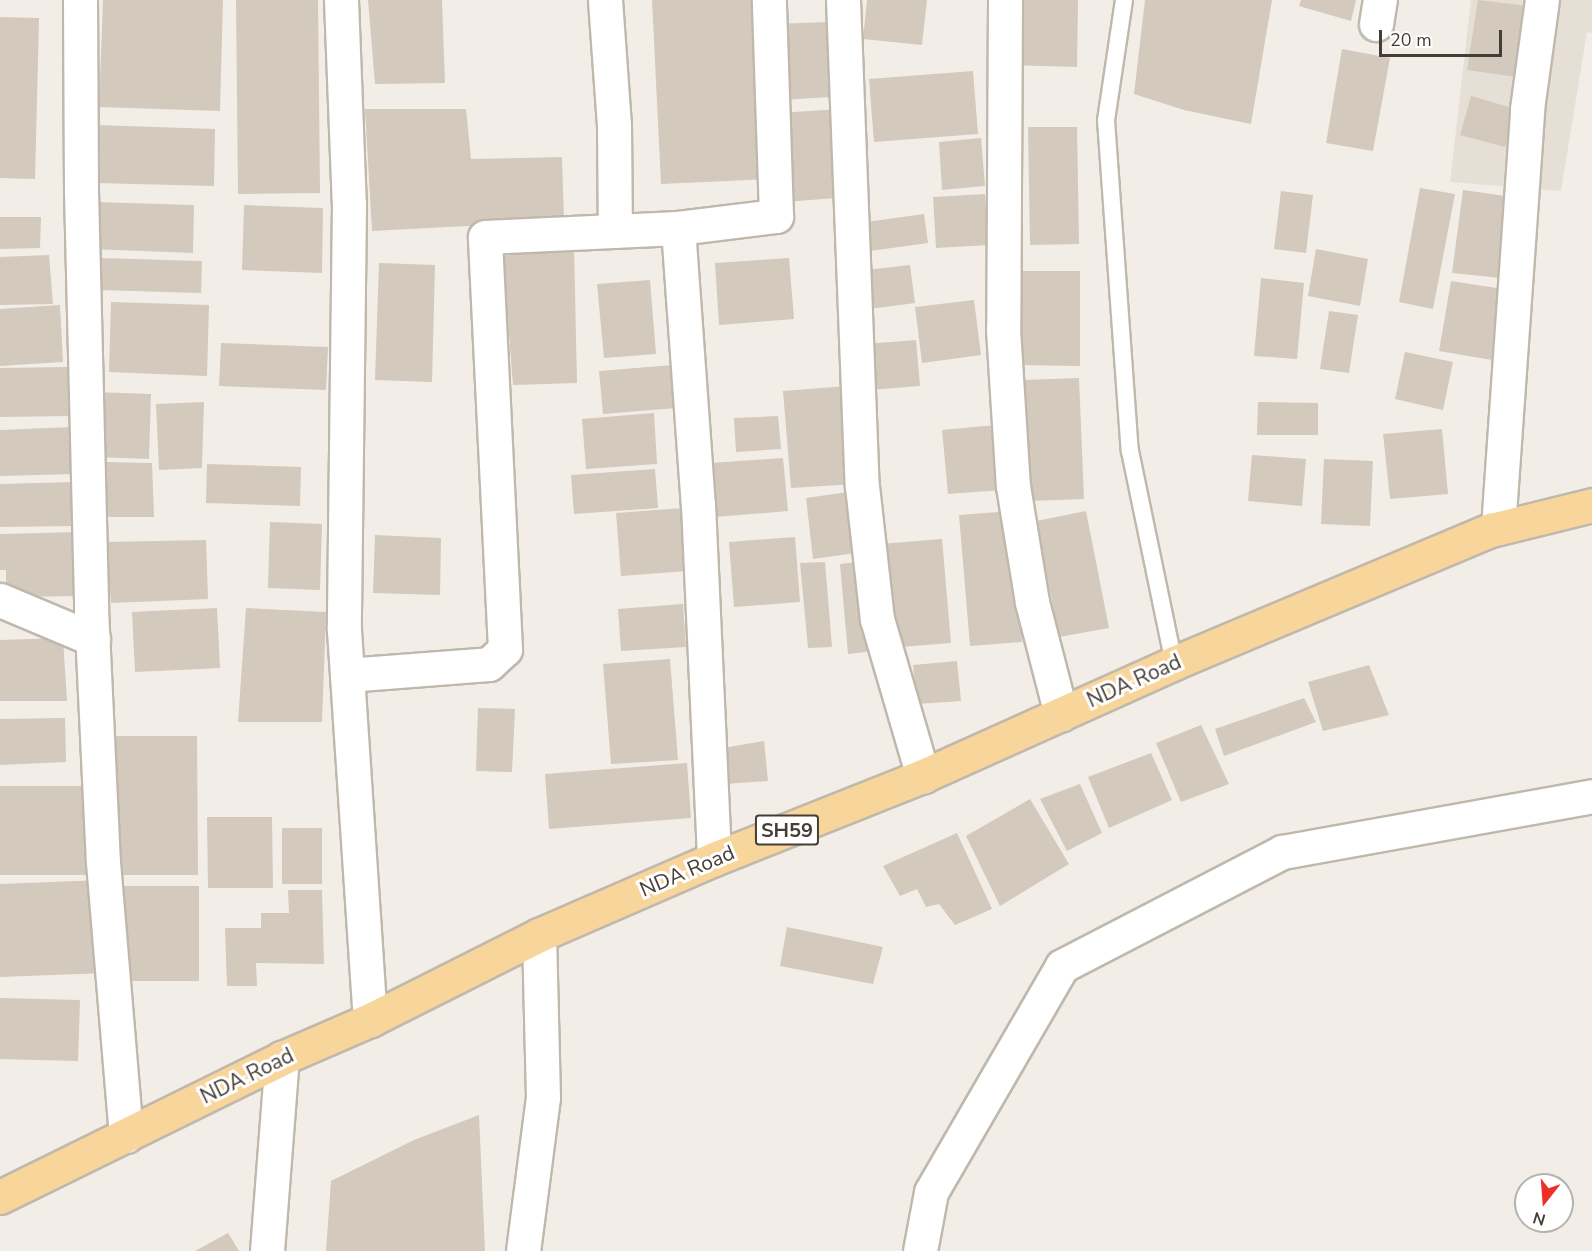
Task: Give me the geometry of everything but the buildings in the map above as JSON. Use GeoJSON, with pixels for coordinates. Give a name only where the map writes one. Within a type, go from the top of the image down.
{"type":"FeatureCollection","features":[{"type":"Feature","properties":{"kind":"main road","name":"NDA Road"},"geometry":{"type":"LineString","coordinates":[[0,1197],[282,1058],[370,1020],[539,934],[714,859],[923,776],[1174,663],[1498,528],[1592,506]]}},
{"type":"Feature","properties":{"kind":"street"},"geometry":{"type":"LineString","coordinates":[[80,0],[81,191],[93,639],[103,862],[126,1136]]}},
{"type":"Feature","properties":{"kind":"street"},"geometry":{"type":"LineString","coordinates":[[341,0],[349,204],[344,630],[370,1020]]}},
{"type":"Feature","properties":{"kind":"street"},"geometry":{"type":"LineString","coordinates":[[605,0],[614,125],[615,231]]}},
{"type":"Feature","properties":{"kind":"street"},"geometry":{"type":"LineString","coordinates":[[347,675],[489,664],[505,649],[485,237],[678,228],[776,216],[769,0]]}},
{"type":"Feature","properties":{"kind":"street"},"geometry":{"type":"LineString","coordinates":[[843,0],[862,486],[877,619],[923,776]]}},
{"type":"Feature","properties":{"kind":"street"},"geometry":{"type":"LineString","coordinates":[[1005,0],[1003,329],[1012,475],[1032,602],[1061,714]]}},
{"type":"Feature","properties":{"kind":"street"},"geometry":{"type":"LineString","coordinates":[[1498,528],[1527,109],[1542,0]]}},
{"type":"Feature","properties":{"kind":"street"},"geometry":{"type":"LineString","coordinates":[[678,228],[698,504],[714,859]]}},
{"type":"Feature","properties":{"kind":"street"},"geometry":{"type":"LineString","coordinates":[[0,600],[93,639]]}},
{"type":"Feature","properties":{"kind":"street"},"geometry":{"type":"LineString","coordinates":[[920,1251],[931,1192],[1062,966],[1282,852],[1592,796]]}},
{"type":"Feature","properties":{"kind":"street"},"geometry":{"type":"LineString","coordinates":[[523,1251],[543,1098],[539,934]]}},
{"type":"Feature","properties":{"kind":"street"},"geometry":{"type":"LineString","coordinates":[[267,1251],[282,1058]]}},
{"type":"Feature","properties":{"kind":"lane"},"geometry":{"type":"LineString","coordinates":[[1124,0],[1106,120],[1130,451],[1174,663]]}},
{"type":"Feature","properties":{"kind":"shaded area"},"geometry":{"type":"Polygon","coordinates":[[[1471,0],[1592,0],[1592,33],[1587,32],[1561,191],[1450,182],[1471,0]]]}}]}
